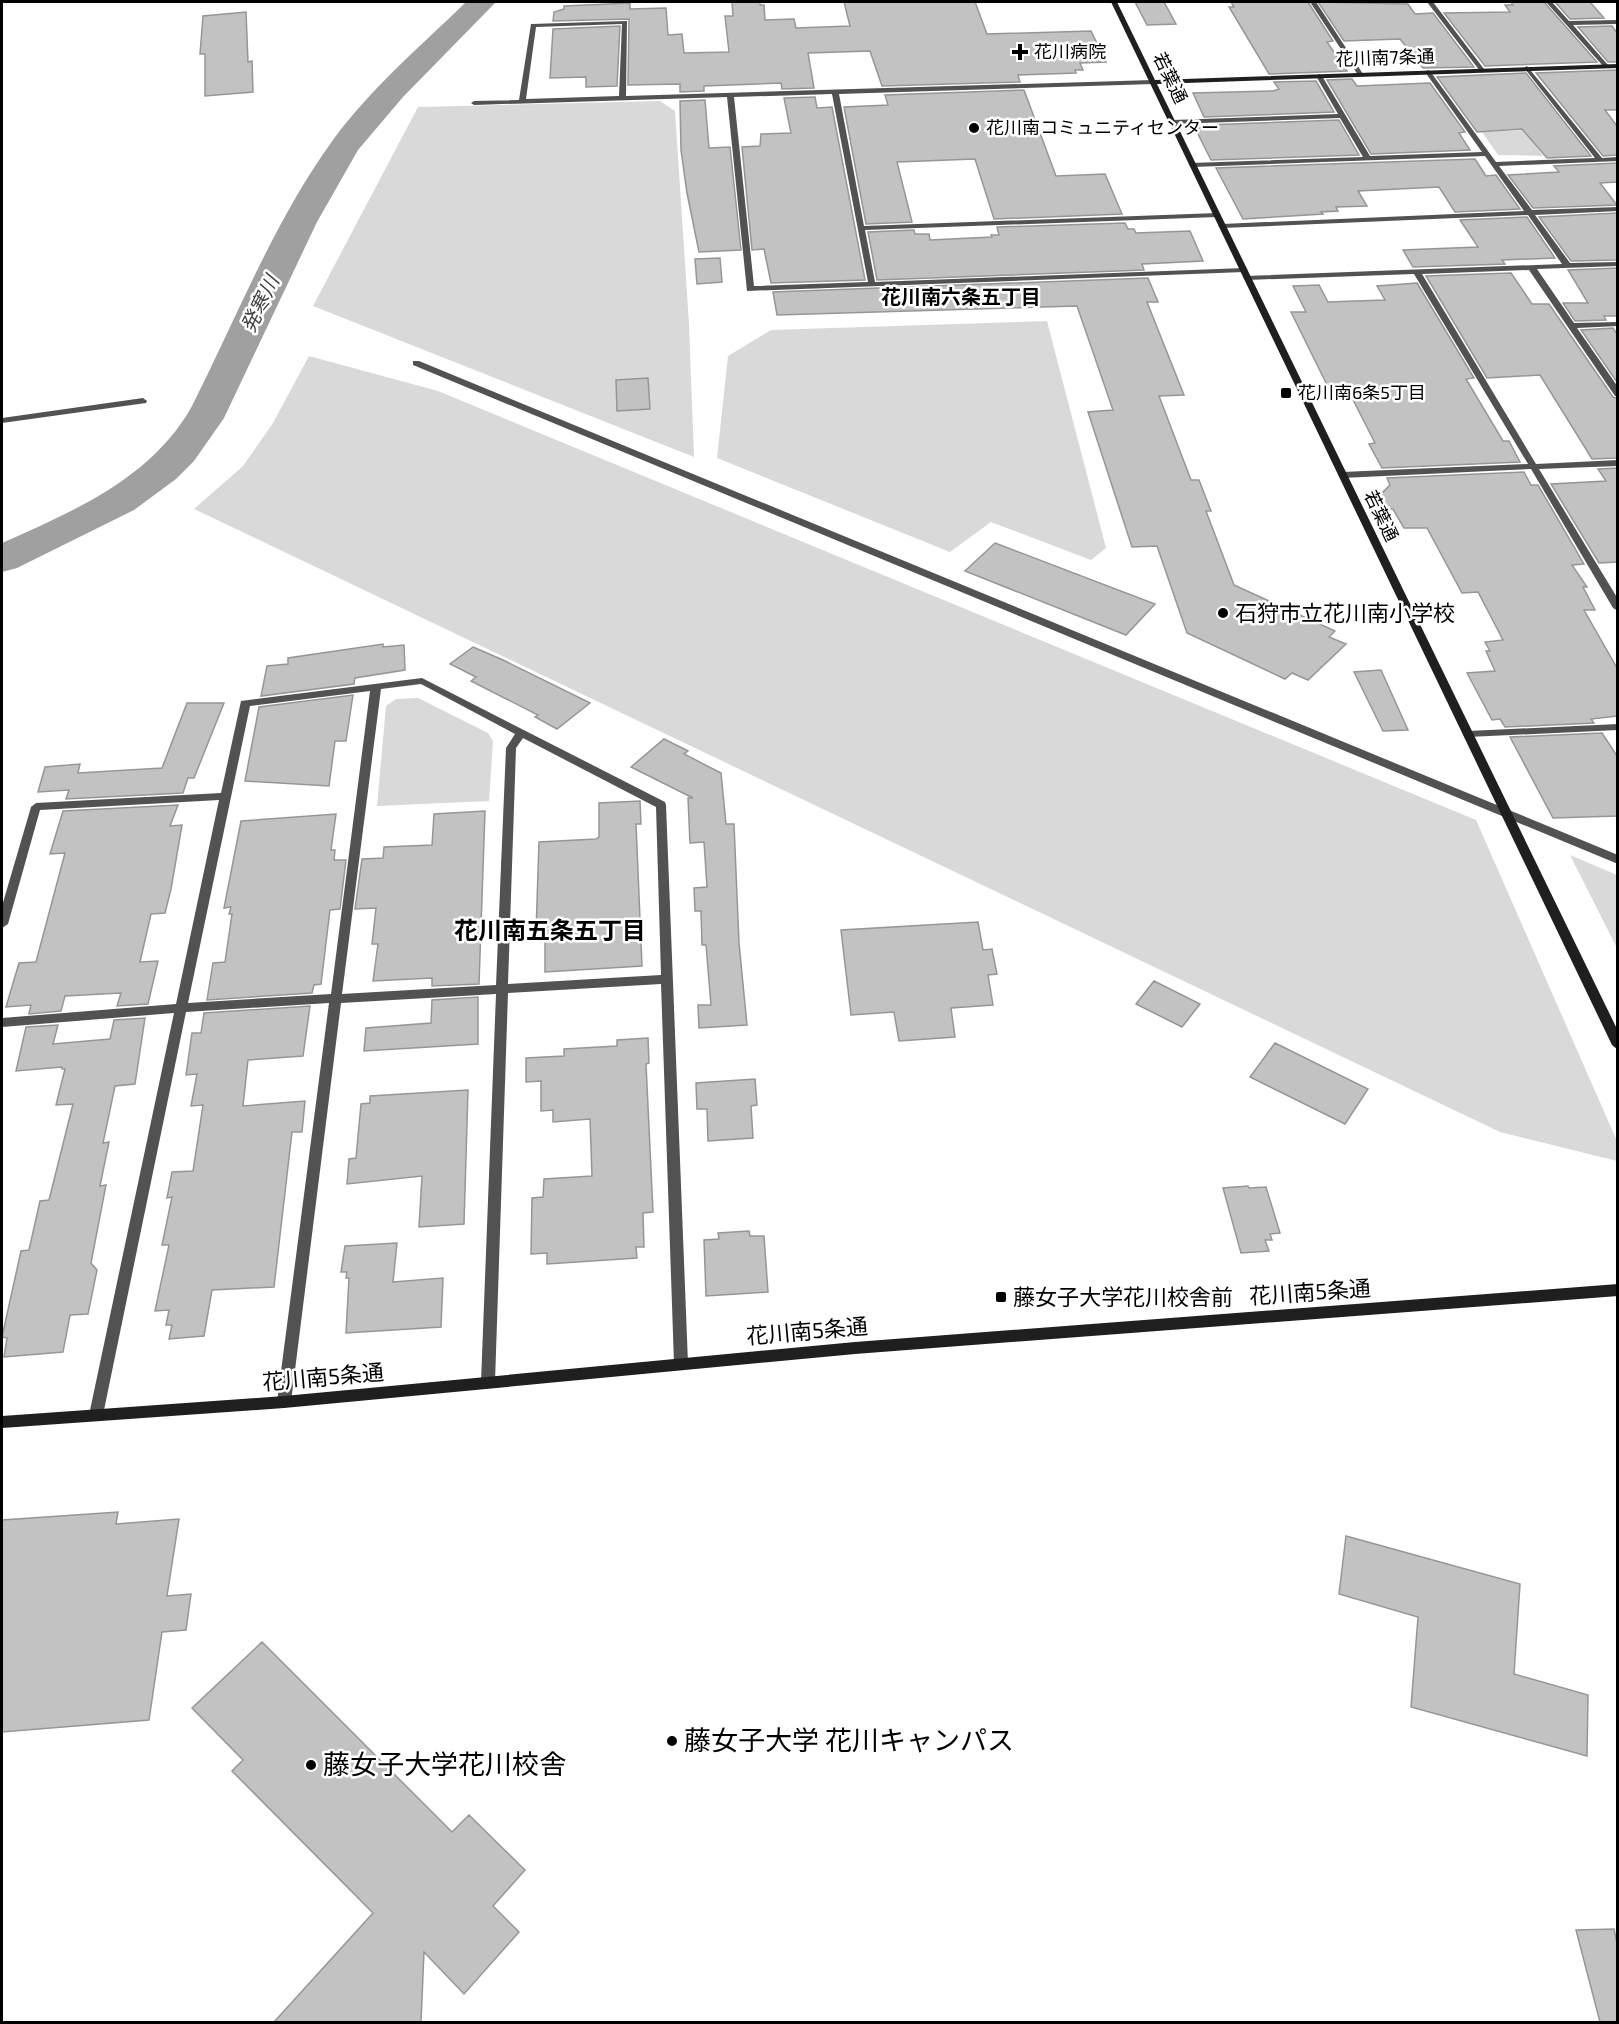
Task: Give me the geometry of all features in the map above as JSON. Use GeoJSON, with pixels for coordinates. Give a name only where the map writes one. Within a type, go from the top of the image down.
{"type":"FeatureCollection","features":[{"type":"Feature","properties":{"kind":"street","name":"若葉通"},"geometry":{"type":"LineString","coordinates":[[1114,2],[1617,1045]]}},
{"type":"Feature","properties":{"kind":"street"},"geometry":{"type":"LineString","coordinates":[[1313,2],[1360,74]]}},
{"type":"Feature","properties":{"kind":"street"},"geometry":{"type":"LineString","coordinates":[[1430,2],[1482,70]]}},
{"type":"Feature","properties":{"kind":"street"},"geometry":{"type":"LineString","coordinates":[[1549,2],[1606,66]]}},
{"type":"Feature","properties":{"kind":"street"},"geometry":{"type":"LineString","coordinates":[[1568,23],[1617,21]]}},
{"type":"Feature","properties":{"kind":"street"},"geometry":{"type":"LineString","coordinates":[[522,102],[533,25],[625,22],[622,99]]}},
{"type":"Feature","properties":{"kind":"street","name":"花川南7条通"},"geometry":{"type":"LineString","coordinates":[[1153,82],[1617,66]]}},
{"type":"Feature","properties":{"kind":"street"},"geometry":{"type":"LineString","coordinates":[[1527,68],[1600,160]]}},
{"type":"Feature","properties":{"kind":"street"},"geometry":{"type":"LineString","coordinates":[[1428,72],[1568,266]]}},
{"type":"Feature","properties":{"kind":"street"},"geometry":{"type":"LineString","coordinates":[[1319,76],[1368,159]]}},
{"type":"Feature","properties":{"kind":"street"},"geometry":{"type":"LineString","coordinates":[[474,103],[1153,82]]}},
{"type":"Feature","properties":{"kind":"street"},"geometry":{"type":"LineString","coordinates":[[835,92],[872,285]]}},
{"type":"Feature","properties":{"kind":"street"},"geometry":{"type":"LineString","coordinates":[[730,95],[750,289],[1246,274],[1417,272],[1617,264]]}},
{"type":"Feature","properties":{"kind":"street"},"geometry":{"type":"LineString","coordinates":[[1173,122],[1342,116]]}},
{"type":"Feature","properties":{"kind":"street"},"geometry":{"type":"LineString","coordinates":[[1193,165],[1488,154]]}},
{"type":"Feature","properties":{"kind":"street"},"geometry":{"type":"LineString","coordinates":[[1495,164],[1617,159]]}},
{"type":"Feature","properties":{"kind":"street"},"geometry":{"type":"LineString","coordinates":[[1222,226],[1617,209]]}},
{"type":"Feature","properties":{"kind":"street"},"geometry":{"type":"LineString","coordinates":[[861,228],[1217,215]]}},
{"type":"Feature","properties":{"kind":"street"},"geometry":{"type":"LineString","coordinates":[[1533,268],[1617,392]]}},
{"type":"Feature","properties":{"kind":"street"},"geometry":{"type":"LineString","coordinates":[[1417,272],[1617,608]]}},
{"type":"Feature","properties":{"kind":"street"},"geometry":{"type":"LineString","coordinates":[[1572,326],[1617,324]]}},
{"type":"Feature","properties":{"kind":"street"},"geometry":{"type":"LineString","coordinates":[[416,363],[1617,860]]}},
{"type":"Feature","properties":{"kind":"street"},"geometry":{"type":"LineString","coordinates":[[2,421],[142,401]]}},
{"type":"Feature","properties":{"kind":"street"},"geometry":{"type":"LineString","coordinates":[[1342,475],[1617,463]]}},
{"type":"Feature","properties":{"kind":"street"},"geometry":{"type":"LineString","coordinates":[[96,1415],[179,1006],[245,704],[422,681],[660,805],[681,1364]]}},
{"type":"Feature","properties":{"kind":"street"},"geometry":{"type":"LineString","coordinates":[[284,1402],[376,687]]}},
{"type":"Feature","properties":{"kind":"street"},"geometry":{"type":"LineString","coordinates":[[1468,734],[1617,727]]}},
{"type":"Feature","properties":{"kind":"street"},"geometry":{"type":"LineString","coordinates":[[488,1382],[511,748],[521,733]]}},
{"type":"Feature","properties":{"kind":"street"},"geometry":{"type":"LineString","coordinates":[[2,924],[36,807],[225,796]]}},
{"type":"Feature","properties":{"kind":"street"},"geometry":{"type":"LineString","coordinates":[[1606,855],[1617,849]]}},
{"type":"Feature","properties":{"kind":"street"},"geometry":{"type":"LineString","coordinates":[[2,1022],[179,1006],[502,990],[667,978]]}},
{"type":"Feature","properties":{"kind":"street","name":"花川南5条通"},"geometry":{"type":"LineString","coordinates":[[2,1422],[284,1402],[681,1364],[1617,1290]]}},
{"type":"Feature","properties":{"kind":"shaded area"},"geometry":{"type":"Polygon","coordinates":[[[660,101],[675,111],[689,324],[694,457],[313,306],[418,107],[660,101]]]}},
{"type":"Feature","properties":{"kind":"shaded area"},"geometry":{"type":"Polygon","coordinates":[[[1524,130],[1543,156],[1498,155],[1482,132],[1524,130]]]}},
{"type":"Feature","properties":{"kind":"shaded area"},"geometry":{"type":"Polygon","coordinates":[[[1047,321],[1106,548],[1091,560],[991,522],[950,552],[717,458],[728,356],[771,330],[1047,321]]]}},
{"type":"Feature","properties":{"kind":"shaded area"},"geometry":{"type":"Polygon","coordinates":[[[309,356],[438,391],[1476,820],[1617,1141],[1617,1161],[1500,1132],[194,509],[243,466],[273,423],[309,356]]]}},
{"type":"Feature","properties":{"kind":"shaded area"},"geometry":{"type":"Polygon","coordinates":[[[418,698],[488,733],[493,741],[489,801],[377,806],[386,706],[396,699],[418,698]]]}},
{"type":"Feature","properties":{"kind":"shaded area"},"geometry":{"type":"Polygon","coordinates":[[[1570,855],[1617,875],[1617,948],[1570,855]]]}},
{"type":"Feature","properties":{"kind":"building"},"geometry":{"type":"Polygon","coordinates":[[[732,2],[760,2],[760,5],[764,5],[765,20],[794,19],[796,28],[850,26],[844,2],[975,2],[987,34],[1091,31],[1106,62],[1080,63],[1083,70],[1075,70],[1076,73],[1018,75],[1020,82],[882,86],[870,51],[808,53],[814,88],[782,89],[781,83],[704,86],[704,91],[680,92],[680,84],[628,85],[629,19],[553,21],[554,12],[564,9],[564,6],[630,3],[630,9],[666,8],[668,35],[682,34],[684,53],[729,52],[725,16],[733,16],[732,2]]]}},
{"type":"Feature","properties":{"kind":"building"},"geometry":{"type":"Polygon","coordinates":[[[1135,2],[1164,2],[1176,24],[1147,25],[1135,2]]]}},
{"type":"Feature","properties":{"kind":"building"},"geometry":{"type":"Polygon","coordinates":[[[1231,2],[1308,2],[1333,41],[1327,42],[1347,71],[1269,74],[1229,7],[1234,7],[1231,2]]]}},
{"type":"Feature","properties":{"kind":"building"},"geometry":{"type":"Polygon","coordinates":[[[1318,2],[1408,4],[1415,14],[1433,13],[1474,67],[1423,68],[1400,39],[1344,41],[1318,2]]]}},
{"type":"Feature","properties":{"kind":"building"},"geometry":{"type":"Polygon","coordinates":[[[1511,2],[1544,2],[1597,62],[1485,66],[1444,13],[1510,12],[1505,5],[1513,5],[1511,2]]]}},
{"type":"Feature","properties":{"kind":"building"},"geometry":{"type":"Polygon","coordinates":[[[1555,2],[1590,2],[1604,18],[1570,19],[1555,2]]]}},
{"type":"Feature","properties":{"kind":"building"},"geometry":{"type":"Polygon","coordinates":[[[246,12],[248,62],[252,61],[253,92],[205,96],[205,54],[200,54],[203,16],[246,12]]]}},
{"type":"Feature","properties":{"kind":"building"},"geometry":{"type":"Polygon","coordinates":[[[620,26],[617,86],[586,87],[586,77],[550,78],[553,29],[620,26]]]}},
{"type":"Feature","properties":{"kind":"building"},"geometry":{"type":"Polygon","coordinates":[[[1612,26],[1617,33],[1617,62],[1608,62],[1578,27],[1612,26]]]}},
{"type":"Feature","properties":{"kind":"building"},"geometry":{"type":"Polygon","coordinates":[[[1617,70],[1617,110],[1605,110],[1617,126],[1617,155],[1603,156],[1536,73],[1617,70]]]}},
{"type":"Feature","properties":{"kind":"building"},"geometry":{"type":"Polygon","coordinates":[[[1526,73],[1591,156],[1547,158],[1522,129],[1477,132],[1437,77],[1526,73]]]}},
{"type":"Feature","properties":{"kind":"building"},"geometry":{"type":"Polygon","coordinates":[[[1352,79],[1357,86],[1430,83],[1465,132],[1459,133],[1470,150],[1371,154],[1327,80],[1352,79]]]}},
{"type":"Feature","properties":{"kind":"building"},"geometry":{"type":"Polygon","coordinates":[[[1316,81],[1334,112],[1204,117],[1193,93],[1273,91],[1279,89],[1274,82],[1316,81]]]}},
{"type":"Feature","properties":{"kind":"building"},"geometry":{"type":"Polygon","coordinates":[[[1024,90],[1056,176],[1105,174],[1122,214],[994,219],[975,159],[897,162],[912,222],[866,224],[844,107],[888,105],[885,95],[1024,90]]]}},
{"type":"Feature","properties":{"kind":"building"},"geometry":{"type":"Polygon","coordinates":[[[815,97],[817,108],[832,107],[865,280],[771,283],[764,249],[752,250],[742,147],[760,146],[761,134],[791,133],[784,98],[815,97]]]}},
{"type":"Feature","properties":{"kind":"building"},"geometry":{"type":"Polygon","coordinates":[[[705,100],[709,148],[730,147],[741,250],[699,252],[681,150],[680,101],[705,100]]]}},
{"type":"Feature","properties":{"kind":"building"},"geometry":{"type":"Polygon","coordinates":[[[1339,120],[1359,155],[1211,160],[1196,130],[1204,125],[1339,120]]]}},
{"type":"Feature","properties":{"kind":"building"},"geometry":{"type":"Polygon","coordinates":[[[1475,159],[1486,176],[1496,175],[1520,209],[1455,212],[1439,187],[1358,191],[1367,206],[1336,207],[1338,211],[1321,212],[1323,214],[1243,219],[1216,168],[1475,159]]]}},
{"type":"Feature","properties":{"kind":"building"},"geometry":{"type":"Polygon","coordinates":[[[1617,163],[1617,182],[1600,183],[1617,205],[1533,208],[1508,175],[1559,172],[1554,166],[1617,163]]]}},
{"type":"Feature","properties":{"kind":"building"},"geometry":{"type":"Polygon","coordinates":[[[1617,213],[1617,260],[1571,261],[1539,217],[1617,213]]]}},
{"type":"Feature","properties":{"kind":"building"},"geometry":{"type":"Polygon","coordinates":[[[1527,217],[1555,258],[1502,260],[1505,264],[1413,267],[1403,250],[1478,247],[1460,220],[1527,217]]]}},
{"type":"Feature","properties":{"kind":"building"},"geometry":{"type":"Polygon","coordinates":[[[1125,223],[1128,229],[1134,229],[1136,233],[1190,231],[1203,261],[1142,264],[1144,270],[877,280],[868,232],[914,230],[915,234],[929,234],[930,240],[992,237],[991,235],[999,235],[997,227],[1125,223]]]}},
{"type":"Feature","properties":{"kind":"building"},"geometry":{"type":"Polygon","coordinates":[[[720,258],[722,282],[697,284],[695,259],[720,258]]]}},
{"type":"Feature","properties":{"kind":"building"},"geometry":{"type":"Polygon","coordinates":[[[1617,268],[1617,316],[1604,316],[1606,320],[1575,321],[1563,303],[1588,303],[1568,270],[1617,268]]]}},
{"type":"Feature","properties":{"kind":"building"},"geometry":{"type":"Polygon","coordinates":[[[1511,273],[1532,304],[1549,304],[1613,397],[1617,398],[1617,458],[1592,459],[1540,375],[1487,378],[1426,276],[1511,273]]]}},
{"type":"Feature","properties":{"kind":"building"},"geometry":{"type":"Polygon","coordinates":[[[1148,278],[1158,302],[1147,302],[1184,395],[1159,396],[1191,480],[1199,480],[1211,511],[1206,511],[1234,585],[1335,631],[1329,637],[1346,644],[1308,680],[1292,673],[1285,679],[1187,633],[1157,546],[1132,547],[1088,412],[1113,410],[1077,306],[777,315],[773,292],[1148,278]]]}},
{"type":"Feature","properties":{"kind":"building"},"geometry":{"type":"Polygon","coordinates":[[[1417,283],[1474,378],[1466,379],[1503,441],[1509,441],[1520,462],[1382,468],[1369,444],[1375,443],[1349,392],[1331,393],[1291,312],[1306,312],[1293,286],[1319,285],[1328,302],[1385,300],[1377,286],[1417,283]]]}},
{"type":"Feature","properties":{"kind":"building"},"geometry":{"type":"Polygon","coordinates":[[[1613,328],[1617,334],[1617,382],[1581,330],[1613,328]]]}},
{"type":"Feature","properties":{"kind":"building"},"geometry":{"type":"Polygon","coordinates":[[[648,378],[650,409],[617,411],[616,380],[648,378]]]}},
{"type":"Feature","properties":{"kind":"building"},"geometry":{"type":"Polygon","coordinates":[[[1617,468],[1617,562],[1599,563],[1551,484],[1606,481],[1598,469],[1617,468]]]}},
{"type":"Feature","properties":{"kind":"building"},"geometry":{"type":"Polygon","coordinates":[[[1524,472],[1531,485],[1538,485],[1584,564],[1572,565],[1587,587],[1583,587],[1595,610],[1584,610],[1617,668],[1617,716],[1591,719],[1594,723],[1505,727],[1500,719],[1492,720],[1467,673],[1495,671],[1486,651],[1490,651],[1485,642],[1503,640],[1478,592],[1462,593],[1427,528],[1404,528],[1393,509],[1387,509],[1380,495],[1390,485],[1387,478],[1524,472]]]}},
{"type":"Feature","properties":{"kind":"building"},"geometry":{"type":"Polygon","coordinates":[[[995,543],[1155,604],[1126,635],[965,571],[995,543]]]}},
{"type":"Feature","properties":{"kind":"building"},"geometry":{"type":"Polygon","coordinates":[[[383,644],[383,647],[404,645],[405,670],[355,678],[354,684],[261,696],[267,666],[288,664],[288,658],[383,644]]]}},
{"type":"Feature","properties":{"kind":"building"},"geometry":{"type":"Polygon","coordinates":[[[473,647],[590,703],[557,729],[535,717],[538,715],[471,681],[476,677],[450,664],[473,647]]]}},
{"type":"Feature","properties":{"kind":"building"},"geometry":{"type":"Polygon","coordinates":[[[1381,670],[1408,730],[1383,731],[1354,672],[1381,670]]]}},
{"type":"Feature","properties":{"kind":"building"},"geometry":{"type":"Polygon","coordinates":[[[353,695],[346,741],[335,741],[329,786],[245,781],[259,707],[353,695]]]}},
{"type":"Feature","properties":{"kind":"building"},"geometry":{"type":"Polygon","coordinates":[[[187,703],[224,703],[194,778],[188,778],[183,793],[66,799],[69,790],[38,792],[45,767],[80,764],[78,773],[162,768],[187,703]]]}},
{"type":"Feature","properties":{"kind":"building"},"geometry":{"type":"Polygon","coordinates":[[[1602,733],[1617,756],[1617,816],[1553,818],[1510,737],[1602,733]]]}},
{"type":"Feature","properties":{"kind":"building"},"geometry":{"type":"Polygon","coordinates":[[[664,739],[688,751],[684,754],[721,773],[726,824],[734,824],[739,943],[747,1025],[699,1028],[698,1005],[711,1005],[706,945],[702,945],[701,911],[695,911],[694,888],[707,887],[704,842],[690,843],[688,798],[693,798],[631,767],[664,739]]]}},
{"type":"Feature","properties":{"kind":"building"},"geometry":{"type":"Polygon","coordinates":[[[640,801],[641,824],[636,824],[642,966],[545,972],[545,932],[536,932],[539,842],[596,839],[599,837],[599,803],[640,801]]]}},
{"type":"Feature","properties":{"kind":"building"},"geometry":{"type":"Polygon","coordinates":[[[178,805],[170,826],[182,825],[171,889],[165,913],[151,914],[140,962],[158,961],[148,1004],[117,1006],[121,993],[65,996],[61,1011],[29,1014],[31,1005],[6,1007],[19,963],[36,962],[65,853],[50,854],[63,811],[178,805]]]}},
{"type":"Feature","properties":{"kind":"building"},"geometry":{"type":"Polygon","coordinates":[[[485,811],[479,984],[432,986],[432,978],[373,981],[378,944],[372,944],[376,908],[355,909],[362,859],[383,858],[384,847],[432,845],[434,814],[485,811]]]}},
{"type":"Feature","properties":{"kind":"building"},"geometry":{"type":"Polygon","coordinates":[[[336,814],[331,850],[335,850],[334,860],[346,860],[340,909],[330,910],[321,984],[314,985],[312,993],[207,1000],[213,963],[225,962],[232,914],[229,914],[231,907],[224,908],[241,821],[336,814]]]}},
{"type":"Feature","properties":{"kind":"building"},"geometry":{"type":"Polygon","coordinates":[[[978,922],[983,950],[992,949],[997,974],[988,975],[993,1005],[951,1008],[955,1037],[899,1041],[894,1012],[851,1015],[841,930],[978,922]]]}},
{"type":"Feature","properties":{"kind":"building"},"geometry":{"type":"Polygon","coordinates":[[[1154,981],[1200,1004],[1182,1027],[1136,1004],[1154,981]]]}},
{"type":"Feature","properties":{"kind":"building"},"geometry":{"type":"Polygon","coordinates":[[[478,997],[478,1044],[364,1051],[366,1028],[431,1023],[432,1000],[478,997]]]}},
{"type":"Feature","properties":{"kind":"building"},"geometry":{"type":"Polygon","coordinates":[[[310,1006],[303,1056],[248,1060],[243,1106],[305,1101],[302,1132],[292,1132],[274,1287],[212,1290],[204,1336],[169,1339],[172,1325],[166,1325],[169,1310],[155,1311],[169,1245],[162,1245],[172,1197],[167,1198],[172,1172],[193,1171],[203,1105],[191,1106],[197,1074],[186,1075],[192,1033],[201,1033],[204,1013],[310,1006]]]}},
{"type":"Feature","properties":{"kind":"building"},"geometry":{"type":"Polygon","coordinates":[[[145,1018],[135,1084],[115,1086],[103,1143],[109,1142],[100,1186],[106,1185],[91,1263],[97,1270],[88,1314],[70,1315],[63,1352],[4,1357],[7,1338],[2,1337],[21,1251],[29,1250],[40,1201],[49,1200],[73,1104],[56,1105],[65,1069],[62,1067],[16,1071],[26,1027],[58,1025],[53,1044],[110,1039],[114,1020],[145,1018]]]}},
{"type":"Feature","properties":{"kind":"building"},"geometry":{"type":"Polygon","coordinates":[[[648,1038],[649,1063],[646,1064],[653,1212],[643,1213],[644,1247],[636,1247],[637,1258],[547,1264],[547,1253],[531,1254],[532,1198],[543,1197],[544,1179],[592,1176],[590,1119],[553,1122],[553,1110],[541,1111],[541,1081],[526,1082],[526,1058],[564,1056],[564,1049],[617,1046],[617,1040],[648,1038]]]}},
{"type":"Feature","properties":{"kind":"building"},"geometry":{"type":"Polygon","coordinates":[[[1275,1043],[1368,1089],[1345,1124],[1250,1077],[1275,1043]]]}},
{"type":"Feature","properties":{"kind":"building"},"geometry":{"type":"Polygon","coordinates":[[[755,1079],[757,1105],[751,1106],[753,1138],[708,1141],[707,1109],[697,1109],[696,1083],[755,1079]]]}},
{"type":"Feature","properties":{"kind":"building"},"geometry":{"type":"Polygon","coordinates":[[[468,1090],[464,1224],[419,1227],[422,1176],[347,1184],[349,1159],[356,1158],[361,1104],[370,1103],[370,1096],[468,1090]]]}},
{"type":"Feature","properties":{"kind":"building"},"geometry":{"type":"Polygon","coordinates":[[[1248,1186],[1249,1188],[1266,1187],[1280,1233],[1270,1234],[1272,1240],[1265,1240],[1269,1251],[1241,1253],[1223,1188],[1248,1186]]]}},
{"type":"Feature","properties":{"kind":"building"},"geometry":{"type":"Polygon","coordinates":[[[749,1231],[750,1236],[764,1236],[768,1292],[706,1296],[704,1240],[719,1239],[718,1233],[749,1231]]]}},
{"type":"Feature","properties":{"kind":"building"},"geometry":{"type":"Polygon","coordinates":[[[397,1243],[393,1282],[443,1278],[441,1327],[346,1333],[349,1278],[346,1278],[347,1272],[341,1272],[345,1246],[397,1243]]]}},
{"type":"Feature","properties":{"kind":"building"},"geometry":{"type":"Polygon","coordinates":[[[118,1512],[116,1524],[179,1519],[167,1596],[191,1594],[186,1630],[162,1632],[149,1720],[2,1732],[2,1520],[118,1512]]]}},
{"type":"Feature","properties":{"kind":"building"},"geometry":{"type":"Polygon","coordinates":[[[1346,1536],[1520,1584],[1514,1674],[1588,1695],[1587,1756],[1411,1707],[1418,1617],[1339,1594],[1346,1536]]]}},
{"type":"Feature","properties":{"kind":"building"},"geometry":{"type":"Polygon","coordinates":[[[262,1642],[452,1832],[469,1815],[525,1870],[493,1906],[519,1932],[464,1994],[424,1952],[421,2022],[274,2022],[373,1913],[232,1771],[243,1760],[192,1708],[262,1642]]]}},
{"type":"Feature","properties":{"kind":"building"},"geometry":{"type":"Polygon","coordinates":[[[1614,1929],[1617,1943],[1617,2022],[1600,2022],[1576,1930],[1614,1929]]]}},
{"type":"Feature","properties":{"kind":"waterway","name":"発寒川"},"geometry":{"type":"LineString","coordinates":[[2,559],[73,526],[119,501],[141,487],[180,453],[204,418],[300,222],[345,146],[392,91],[482,2]]}},
{"type":"Feature","properties":{"kind":"place","name":"花川病院"},"geometry":{"type":"Point","coordinates":[1020,52]}},
{"type":"Feature","properties":{"kind":"place","name":"花川南コミュニティセンター"},"geometry":{"type":"Point","coordinates":[974,128]}},
{"type":"Feature","properties":{"kind":"place","name":"花川南6条5丁目"},"geometry":{"type":"Point","coordinates":[1286,393]}},
{"type":"Feature","properties":{"kind":"place","name":"石狩市立花川南小学校"},"geometry":{"type":"Point","coordinates":[1223,613]}},
{"type":"Feature","properties":{"kind":"place","name":"藤女子大学花川校舎前"},"geometry":{"type":"Point","coordinates":[1001,1297]}},
{"type":"Feature","properties":{"kind":"place","name":"藤女子大学 花川キャンパス"},"geometry":{"type":"Point","coordinates":[672,1741]}},
{"type":"Feature","properties":{"kind":"place","name":"藤女子大学花川校舎"},"geometry":{"type":"Point","coordinates":[311,1765]}},
{"type":"Feature","properties":{"kind":"district","name":"花川南六条五丁目"},"geometry":{"type":"Point","coordinates":[961,297]}},
{"type":"Feature","properties":{"kind":"district","name":"花川南五条五丁目"},"geometry":{"type":"Point","coordinates":[550,931]}}]}
